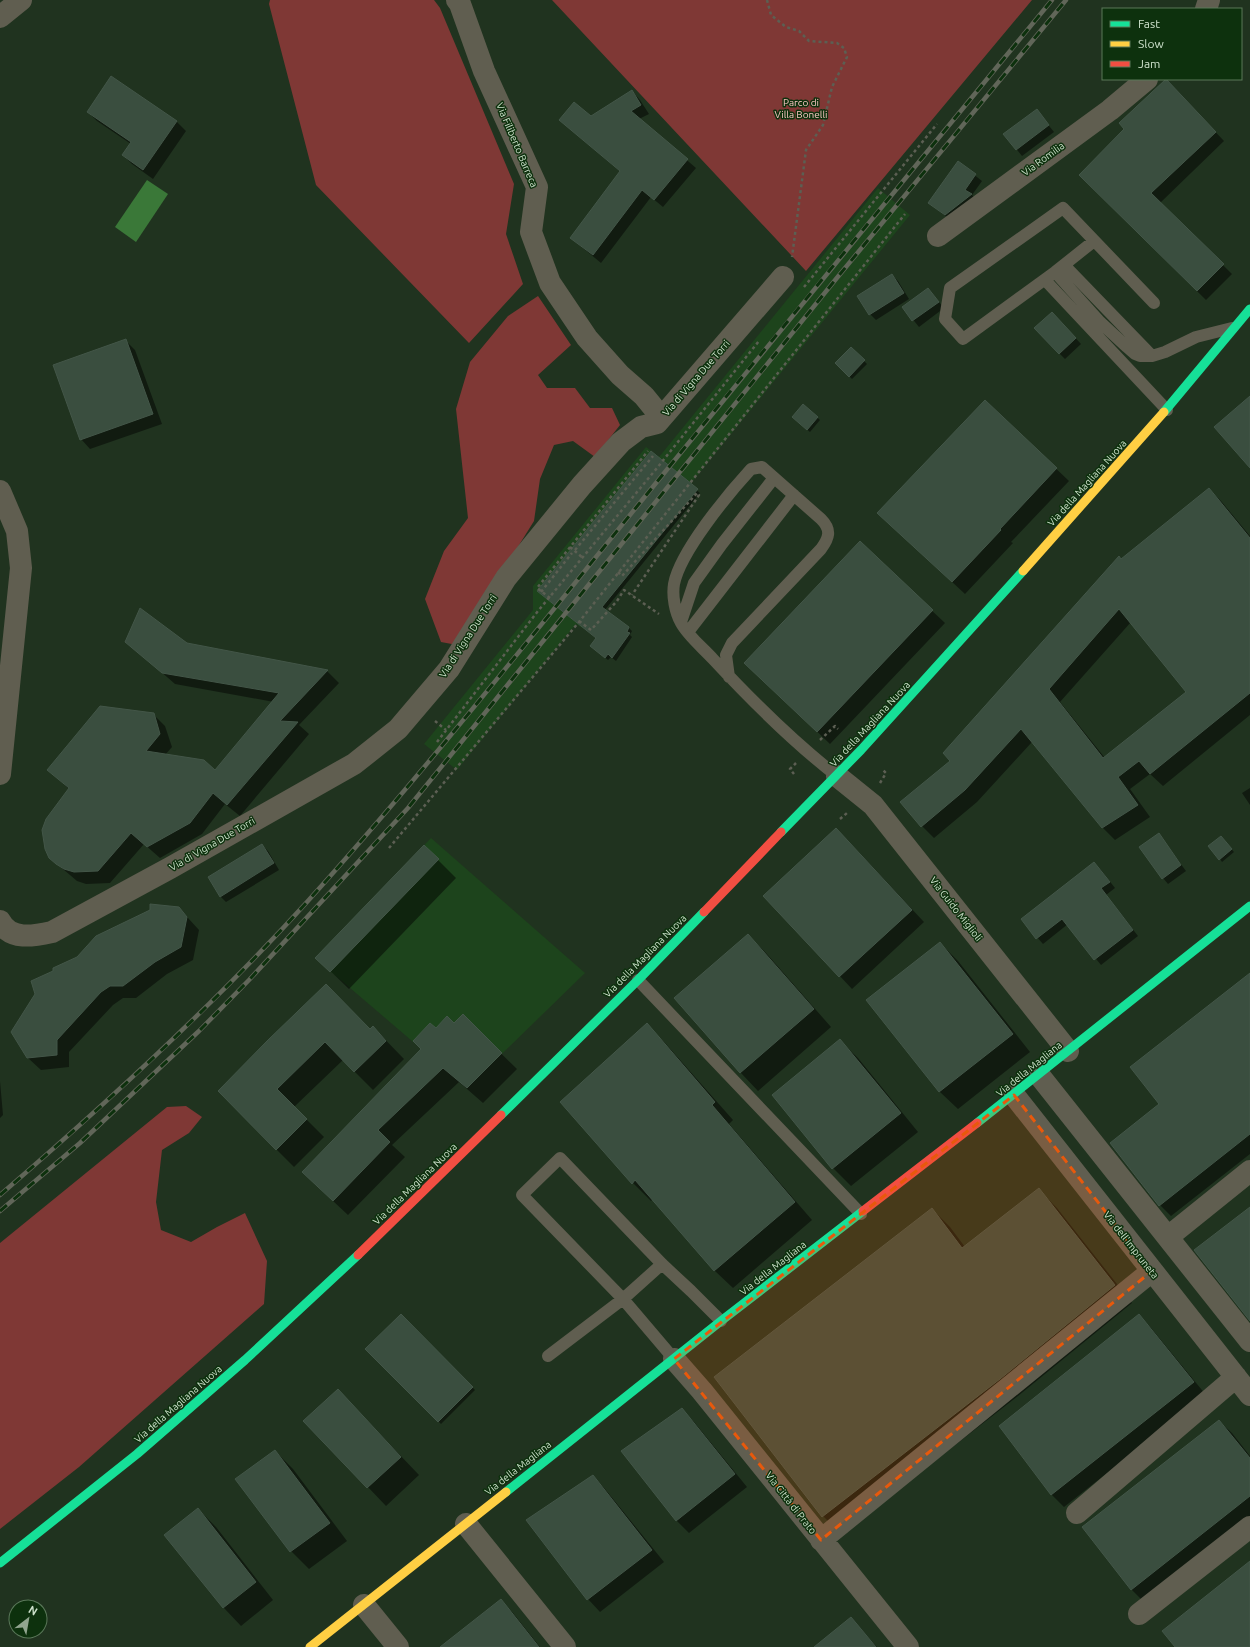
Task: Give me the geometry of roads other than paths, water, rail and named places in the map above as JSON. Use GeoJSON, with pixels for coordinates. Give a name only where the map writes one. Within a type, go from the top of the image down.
{"type":"FeatureCollection","features":[{"type":"Feature","properties":{"kind":"main road","name":"Via della Magliana Nuova"},"geometry":{"type":"LineString","coordinates":[[0,1563],[137,1454],[245,1360],[355,1258],[638,980],[836,776],[950,653],[1167,410],[1250,309]]}},
{"type":"Feature","properties":{"kind":"main road","name":"Via della Magliana"},"geometry":{"type":"LineString","coordinates":[[310,1647],[721,1321],[1014,1095],[1250,906]]}},
{"type":"Feature","properties":{"kind":"street"},"geometry":{"type":"LineString","coordinates":[[0,16],[21,0]]}},
{"type":"Feature","properties":{"kind":"street","name":"Via Filiberto Barreca"},"geometry":{"type":"LineString","coordinates":[[457,0],[460,4],[484,71],[537,187],[531,232],[550,283],[587,338],[620,375],[644,396],[657,412],[657,423]]}},
{"type":"Feature","properties":{"kind":"street","name":"Via Romilia"},"geometry":{"type":"LineString","coordinates":[[938,236],[1110,110],[1146,80]]}},
{"type":"Feature","properties":{"kind":"street","name":"Via di Vigna Due Torri"},"geometry":{"type":"LineString","coordinates":[[0,921],[10,933],[18,935],[33,936],[52,932],[163,872],[354,764],[398,729],[421,704],[449,669],[506,578],[587,480],[621,442],[641,427],[657,423],[783,277]]}},
{"type":"Feature","properties":{"kind":"street"},"geometry":{"type":"LineString","coordinates":[[0,490],[17,531],[20,568],[0,774]]}},
{"type":"Feature","properties":{"kind":"street","name":"Via Guido Miglioli"},"geometry":{"type":"LineString","coordinates":[[836,776],[873,805],[1068,1051]]}},
{"type":"Feature","properties":{"kind":"street"},"geometry":{"type":"LineString","coordinates":[[1039,1075],[1250,1341]]}},
{"type":"Feature","properties":{"kind":"street","name":"Via dell'Impruneta"},"geometry":{"type":"LineString","coordinates":[[1014,1095],[1250,1395]]}},
{"type":"Feature","properties":{"kind":"street"},"geometry":{"type":"LineString","coordinates":[[1168,1237],[1250,1170]]}},
{"type":"Feature","properties":{"kind":"street"},"geometry":{"type":"LineString","coordinates":[[821,1540],[1152,1271]]}},
{"type":"Feature","properties":{"kind":"street","name":"Via Città di Prato"},"geometry":{"type":"LineString","coordinates":[[674,1359],[702,1390],[908,1647]]}},
{"type":"Feature","properties":{"kind":"street"},"geometry":{"type":"LineString","coordinates":[[1077,1513],[1236,1377]]}},
{"type":"Feature","properties":{"kind":"street"},"geometry":{"type":"LineString","coordinates":[[466,1524],[565,1647]]}},
{"type":"Feature","properties":{"kind":"street"},"geometry":{"type":"LineString","coordinates":[[1139,1614],[1250,1527]]}},
{"type":"Feature","properties":{"kind":"street"},"geometry":{"type":"LineString","coordinates":[[364,1605],[398,1647]]}},
{"type":"Feature","properties":{"kind":"lane"},"geometry":{"type":"LineString","coordinates":[[1094,241],[1045,280],[963,339],[945,319],[950,288],[1063,208],[1154,303]]}},
{"type":"Feature","properties":{"kind":"lane"},"geometry":{"type":"LineString","coordinates":[[1059,269],[1100,322],[1135,354],[1145,357],[1152,356],[1165,352],[1196,337],[1236,327]]}},
{"type":"Feature","properties":{"kind":"lane"},"geometry":{"type":"LineString","coordinates":[[1045,280],[1167,410]]}},
{"type":"Feature","properties":{"kind":"lane"},"geometry":{"type":"LineString","coordinates":[[729,677],[726,655],[732,643],[821,549],[828,538],[829,531],[826,524],[762,467],[751,469],[717,509],[684,558],[677,575],[673,596],[684,627],[729,677],[798,745],[836,776]]}},
{"type":"Feature","properties":{"kind":"lane"},"geometry":{"type":"LineString","coordinates":[[684,627],[694,583],[722,544],[774,478]]}},
{"type":"Feature","properties":{"kind":"lane"},"geometry":{"type":"LineString","coordinates":[[684,627],[794,495]]}},
{"type":"Feature","properties":{"kind":"lane"},"geometry":{"type":"LineString","coordinates":[[638,980],[861,1214]]}},
{"type":"Feature","properties":{"kind":"lane"},"geometry":{"type":"LineString","coordinates":[[674,1359],[623,1299],[522,1195],[560,1158],[662,1264],[721,1321]]}},
{"type":"Feature","properties":{"kind":"lane"},"geometry":{"type":"LineString","coordinates":[[548,1356],[623,1299],[662,1264]]}},
{"type":"Feature","properties":{"kind":"railway"},"geometry":{"type":"LineString","coordinates":[[0,1195],[119,1090],[196,1017],[271,941],[352,851],[484,695],[1052,0]]}},
{"type":"Feature","properties":{"kind":"railway"},"geometry":{"type":"LineString","coordinates":[[0,1211],[80,1143],[199,1031],[249,980],[408,808],[836,279],[1066,0]]}},
{"type":"Feature","properties":{"kind":"park label","name":"Parco di Villa Bonelli"},"geometry":{"type":"Point","coordinates":[801,108]}}]}
